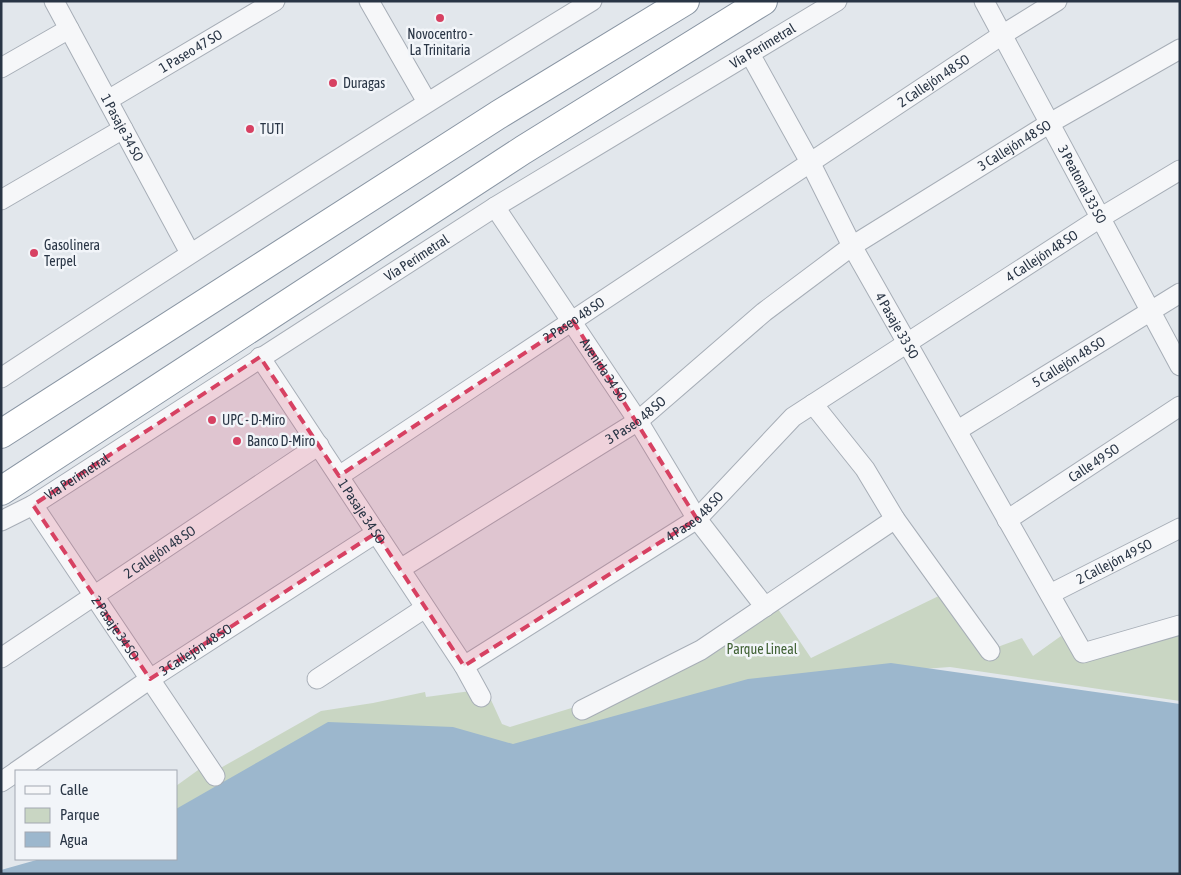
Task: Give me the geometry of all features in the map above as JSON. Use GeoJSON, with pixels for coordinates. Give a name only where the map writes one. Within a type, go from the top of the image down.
{"type":"FeatureCollection","features":[{"type":"Feature","properties":{"kind":"highway"},"geometry":{"type":"LineString","coordinates":[[1,434],[498,115],[685,1]]}},
{"type":"Feature","properties":{"kind":"highway"},"geometry":{"type":"LineString","coordinates":[[1,491],[522,150],[763,1]]}},
{"type":"Feature","properties":{"kind":"highway"},"geometry":{"type":"LineString","coordinates":[[498,115],[522,150]]}},
{"type":"Feature","properties":{"kind":"street","name":"1 Pasaje 34 SO"},"geometry":{"type":"LineString","coordinates":[[54,1],[190,253]]}},
{"type":"Feature","properties":{"kind":"street","name":"1 Paseo 47 SO"},"geometry":{"type":"LineString","coordinates":[[108,100],[275,1]]}},
{"type":"Feature","properties":{"kind":"street"},"geometry":{"type":"LineString","coordinates":[[369,1],[427,102]]}},
{"type":"Feature","properties":{"kind":"street"},"geometry":{"type":"LineString","coordinates":[[1,378],[190,253],[427,102],[592,1]]}},
{"type":"Feature","properties":{"kind":"street","name":"Vía Perimetral"},"geometry":{"type":"LineString","coordinates":[[1,521],[33,505],[495,207],[836,1]]}},
{"type":"Feature","properties":{"kind":"street","name":"3 Peatonal 33 SO"},"geometry":{"type":"LineString","coordinates":[[984,1],[1180,366]]}},
{"type":"Feature","properties":{"kind":"street","name":"2 Callejón 48 SO"},"geometry":{"type":"LineString","coordinates":[[811,164],[1002,34],[1057,1]]}},
{"type":"Feature","properties":{"kind":"street"},"geometry":{"type":"LineString","coordinates":[[1,68],[69,29]]}},
{"type":"Feature","properties":{"kind":"street","name":"3 Callejón 48 SO"},"geometry":{"type":"LineString","coordinates":[[852,246],[1050,124],[1180,49]]}},
{"type":"Feature","properties":{"kind":"street","name":"4 Pasaje 33 SO"},"geometry":{"type":"LineString","coordinates":[[750,54],[906,343],[958,430],[1083,652],[1180,625]]}},
{"type":"Feature","properties":{"kind":"street"},"geometry":{"type":"LineString","coordinates":[[1,200],[123,129]]}},
{"type":"Feature","properties":{"kind":"street","name":"2 Paseo 48 SO"},"geometry":{"type":"LineString","coordinates":[[339,476],[811,164]]}},
{"type":"Feature","properties":{"kind":"street","name":"4 Callejón 48 SO"},"geometry":{"type":"LineString","coordinates":[[906,343],[1100,218],[1180,170]]}},
{"type":"Feature","properties":{"kind":"street","name":"Avenida 34 SO"},"geometry":{"type":"LineString","coordinates":[[495,207],[573,321],[638,421],[697,519],[765,607]]}},
{"type":"Feature","properties":{"kind":"street","name":"3 Paseo 48 SO"},"geometry":{"type":"LineString","coordinates":[[400,569],[638,421],[764,312],[852,246]]}},
{"type":"Feature","properties":{"kind":"street","name":"5 Callejón 48 SO"},"geometry":{"type":"LineString","coordinates":[[958,430],[1180,293]]}},
{"type":"Feature","properties":{"kind":"street","name":"4 Paseo 48 SO"},"geometry":{"type":"LineString","coordinates":[[464,666],[697,519],[794,417],[906,343]]}},
{"type":"Feature","properties":{"kind":"street","name":"1 Pasaje 34 SO"},"geometry":{"type":"LineString","coordinates":[[260,357],[464,666],[481,697]]}},
{"type":"Feature","properties":{"kind":"street"},"geometry":{"type":"LineString","coordinates":[[813,404],[865,469],[895,520],[990,651]]}},
{"type":"Feature","properties":{"kind":"street","name":"Calle 49 SO"},"geometry":{"type":"LineString","coordinates":[[1007,520],[1180,406]]}},
{"type":"Feature","properties":{"kind":"street","name":"2 Callejón 48 SO"},"geometry":{"type":"LineString","coordinates":[[1,658],[319,446]]}},
{"type":"Feature","properties":{"kind":"street"},"geometry":{"type":"LineString","coordinates":[[1,527],[33,505]]}},
{"type":"Feature","properties":{"kind":"street","name":"2 Pasaje 34 SO"},"geometry":{"type":"LineString","coordinates":[[33,505],[215,776]]}},
{"type":"Feature","properties":{"kind":"street"},"geometry":{"type":"LineString","coordinates":[[582,710],[701,650],[895,520]]}},
{"type":"Feature","properties":{"kind":"street","name":"2 Callejón 49 SO"},"geometry":{"type":"LineString","coordinates":[[1050,594],[1180,528]]}},
{"type":"Feature","properties":{"kind":"street","name":"3 Callejón 48 SO"},"geometry":{"type":"LineString","coordinates":[[20,770],[150,679],[376,533]]}},
{"type":"Feature","properties":{"kind":"street"},"geometry":{"type":"LineString","coordinates":[[317,679],[425,608]]}},
{"type":"Feature","properties":{"kind":"street","name":"3 Callejón 48 SO"},"geometry":{"type":"LineString","coordinates":[[1,782],[15,773]]}},
{"type":"Feature","properties":{"kind":"highlighted area"},"geometry":{"type":"Polygon","coordinates":[[[573,321],[697,519],[464,666],[376,533],[150,679],[33,505],[260,357],[339,476],[573,321]]]}},
{"type":"Feature","properties":{"kind":"green space","name":"Parque Lineal"},"geometry":{"type":"Polygon","coordinates":[[[949,591],[992,649],[1022,638],[1033,656],[1061,636],[1082,655],[1180,629],[1180,701],[950,667],[896,671],[640,717],[178,818],[178,785],[201,768],[217,770],[321,711],[425,692],[426,697],[486,689],[502,724],[510,727],[578,706],[776,606],[811,658],[949,591]]]}},
{"type":"Feature","properties":{"kind":"water"},"geometry":{"type":"Polygon","coordinates":[[[891,663],[1180,704],[1180,874],[1,874],[1,870],[36,860],[178,860],[178,808],[328,722],[453,727],[513,744],[748,679],[891,663]]]}},
{"type":"Feature","properties":{"kind":"place","name":"Novocentro - La Trinitaria"},"geometry":{"type":"Point","coordinates":[440,18]}},
{"type":"Feature","properties":{"kind":"place","name":"Duragas"},"geometry":{"type":"Point","coordinates":[333,83]}},
{"type":"Feature","properties":{"kind":"place","name":"TUTI"},"geometry":{"type":"Point","coordinates":[250,129]}},
{"type":"Feature","properties":{"kind":"place","name":"Gasolinera Terpel"},"geometry":{"type":"Point","coordinates":[34,253]}},
{"type":"Feature","properties":{"kind":"place","name":"UPC - D-Miro"},"geometry":{"type":"Point","coordinates":[212,420]}},
{"type":"Feature","properties":{"kind":"place","name":"Banco D-Miro"},"geometry":{"type":"Point","coordinates":[237,441]}}]}
